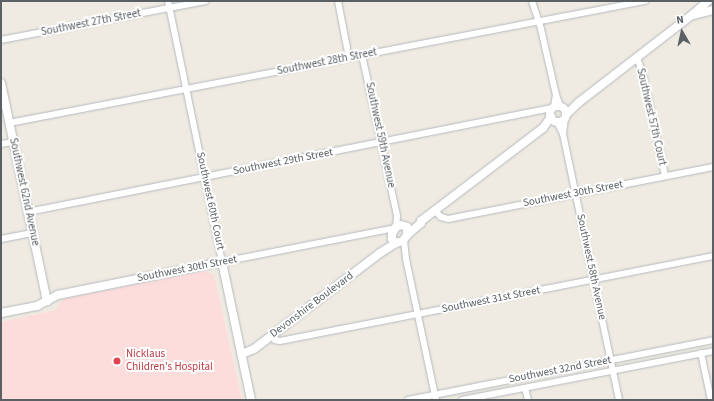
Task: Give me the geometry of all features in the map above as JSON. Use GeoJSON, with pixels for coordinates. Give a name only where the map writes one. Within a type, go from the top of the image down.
{"type":"FeatureCollection","features":[{"type":"Feature","properties":{"kind":"street","name":"Southwest 60th Court"},"geometry":{"type":"LineString","coordinates":[[168,1],[251,400]]}},
{"type":"Feature","properties":{"kind":"street","name":"Southwest 27th Street"},"geometry":{"type":"LineString","coordinates":[[1,40],[205,1]]}},
{"type":"Feature","properties":{"kind":"street"},"geometry":{"type":"LineString","coordinates":[[338,1],[349,58]]}},
{"type":"Feature","properties":{"kind":"street"},"geometry":{"type":"LineString","coordinates":[[532,1],[556,95],[557,114]]}},
{"type":"Feature","properties":{"kind":"street","name":"Southwest 28th Street"},"geometry":{"type":"LineString","coordinates":[[9,123],[645,1]]}},
{"type":"Feature","properties":{"kind":"street","name":"Devonshire Boulevard"},"geometry":{"type":"LineString","coordinates":[[242,354],[254,349],[543,128],[557,114],[578,102],[637,58],[692,16],[708,1]]}},
{"type":"Feature","properties":{"kind":"street","name":"Devonshire Boulevard"},"geometry":{"type":"LineString","coordinates":[[692,16],[713,10]]}},
{"type":"Feature","properties":{"kind":"street","name":"Southwest 59th Avenue"},"geometry":{"type":"LineString","coordinates":[[362,55],[400,226]]}},
{"type":"Feature","properties":{"kind":"street","name":"Southwest 57th Court"},"geometry":{"type":"LineString","coordinates":[[637,58],[642,71],[665,176]]}},
{"type":"Feature","properties":{"kind":"street","name":"Southwest 62nd Avenue"},"geometry":{"type":"LineString","coordinates":[[1,83],[47,301]]}},
{"type":"Feature","properties":{"kind":"street","name":"Southwest 29th Street"},"geometry":{"type":"LineString","coordinates":[[28,212],[538,112],[557,114]]}},
{"type":"Feature","properties":{"kind":"street","name":"Southwest 58th Avenue"},"geometry":{"type":"LineString","coordinates":[[557,114],[563,134],[619,400]]}},
{"type":"Feature","properties":{"kind":"street"},"geometry":{"type":"LineString","coordinates":[[1,144],[13,142]]}},
{"type":"Feature","properties":{"kind":"street","name":"Southwest 30th Street"},"geometry":{"type":"LineString","coordinates":[[435,211],[441,217],[448,219],[713,167]]}},
{"type":"Feature","properties":{"kind":"street","name":"Devonshire Boulevard"},"geometry":{"type":"LineString","coordinates":[[400,226],[422,221]]}},
{"type":"Feature","properties":{"kind":"street"},"geometry":{"type":"LineString","coordinates":[[398,239],[400,226]]}},
{"type":"Feature","properties":{"kind":"street"},"geometry":{"type":"LineString","coordinates":[[400,226],[398,239],[406,259],[435,397]]}},
{"type":"Feature","properties":{"kind":"street","name":"Southwest 30th Street"},"geometry":{"type":"LineString","coordinates":[[1,313],[37,306],[58,295],[375,233],[400,226]]}},
{"type":"Feature","properties":{"kind":"street"},"geometry":{"type":"LineString","coordinates":[[1,239],[33,233]]}},
{"type":"Feature","properties":{"kind":"street","name":"Southwest 30th Street"},"geometry":{"type":"LineString","coordinates":[[375,233],[387,233],[398,239]]}},
{"type":"Feature","properties":{"kind":"street","name":"Southwest 31st Street"},"geometry":{"type":"LineString","coordinates":[[271,336],[280,341],[713,256]]}},
{"type":"Feature","properties":{"kind":"street","name":"Southwest 32nd Street"},"geometry":{"type":"LineString","coordinates":[[408,400],[435,397],[713,340]]}},
{"type":"Feature","properties":{"kind":"street","name":"Southwest 32nd Street"},"geometry":{"type":"LineString","coordinates":[[462,400],[713,351]]}},
{"type":"Feature","properties":{"kind":"street"},"geometry":{"type":"LineString","coordinates":[[701,353],[711,400]]}},
{"type":"Feature","properties":{"kind":"street"},"geometry":{"type":"LineString","coordinates":[[525,388],[528,400]]}},
{"type":"Feature","properties":{"kind":"shaded area","name":"Nicklaus Children's Hospital"},"geometry":{"type":"Polygon","coordinates":[[[206,271],[214,275],[242,400],[1,400],[1,322],[56,310],[61,301],[67,298],[206,271]]]}},
{"type":"Feature","properties":{"kind":"place","name":"Nicklaus Children's Hospital"},"geometry":{"type":"Point","coordinates":[117,361]}}]}
